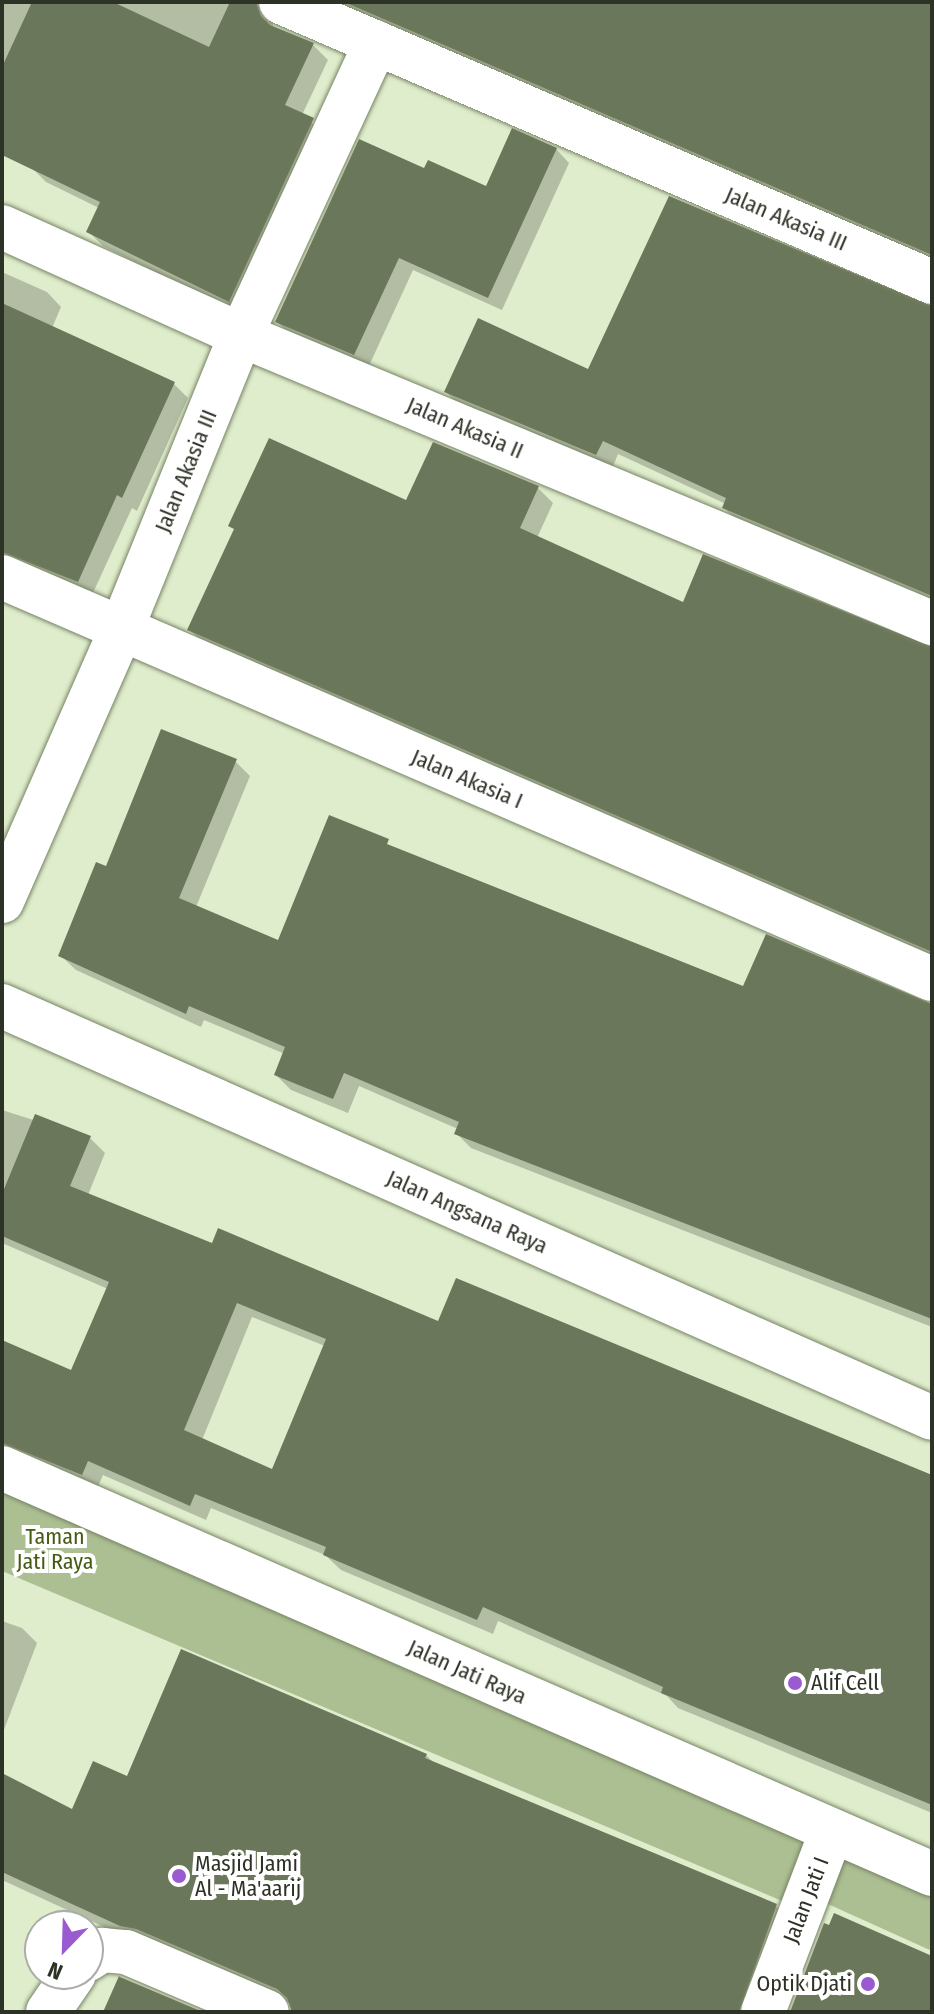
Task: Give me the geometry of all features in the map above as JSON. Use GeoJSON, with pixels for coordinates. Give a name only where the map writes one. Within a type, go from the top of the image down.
{"type":"FeatureCollection","features":[{"type":"Feature","properties":{"kind":"street","name":"Jalan Akasia III"},"geometry":{"type":"LineString","coordinates":[[281,2],[932,282]]}},
{"type":"Feature","properties":{"kind":"street","name":"Jalan Akasia III"},"geometry":{"type":"LineString","coordinates":[[2,901],[121,630],[241,335],[376,43]]}},
{"type":"Feature","properties":{"kind":"street","name":"Jalan Akasia II"},"geometry":{"type":"LineString","coordinates":[[2,227],[241,335],[932,623]]}},
{"type":"Feature","properties":{"kind":"street","name":"Jalan Akasia I"},"geometry":{"type":"LineString","coordinates":[[2,577],[932,979]]}},
{"type":"Feature","properties":{"kind":"street","name":"Jalan Angsana Raya"},"geometry":{"type":"LineString","coordinates":[[2,1006],[932,1418]]}},
{"type":"Feature","properties":{"kind":"street","name":"Jalan Jati Raya"},"geometry":{"type":"LineString","coordinates":[[2,1468],[831,1833],[932,1874]]}},
{"type":"Feature","properties":{"kind":"street","name":"Jalan Jati I"},"geometry":{"type":"LineString","coordinates":[[763,2012],[831,1833]]}},
{"type":"Feature","properties":{"kind":"street"},"geometry":{"type":"LineString","coordinates":[[104,1950],[126,1952],[267,2012]]}},
{"type":"Feature","properties":{"kind":"street"},"geometry":{"type":"LineString","coordinates":[[48,2012],[63,1990]]}},
{"type":"Feature","properties":{"kind":"green space","name":"Taman Jati Raya"},"geometry":{"type":"Polygon","coordinates":[[[2,1479],[819,1841],[794,1906],[2,1571],[2,1479]]]}},
{"type":"Feature","properties":{"kind":"green space"},"geometry":{"type":"Polygon","coordinates":[[[839,1846],[932,1885],[932,1951],[819,1900],[839,1846]]]}},
{"type":"Feature","properties":{"kind":"building"},"geometry":{"type":"Polygon","coordinates":[[[32,2],[113,2],[209,47],[230,2],[256,2],[261,16],[270,25],[314,43],[285,105],[314,118],[229,302],[86,232],[100,202],[2,155],[2,67],[32,2]]]}},
{"type":"Feature","properties":{"kind":"building"},"geometry":{"type":"Polygon","coordinates":[[[344,2],[932,2],[932,255],[344,2]]]}},
{"type":"Feature","properties":{"kind":"building"},"geometry":{"type":"Polygon","coordinates":[[[512,128],[557,148],[488,298],[399,258],[354,355],[275,322],[359,139],[424,168],[428,160],[486,186],[512,128]]]}},
{"type":"Feature","properties":{"kind":"building"},"geometry":{"type":"Polygon","coordinates":[[[669,196],[932,306],[932,596],[722,508],[726,498],[603,441],[596,455],[444,392],[478,318],[588,369],[669,196]]]}},
{"type":"Feature","properties":{"kind":"building"},"geometry":{"type":"Polygon","coordinates":[[[2,303],[175,382],[122,498],[117,495],[78,582],[2,552],[2,303]]]}},
{"type":"Feature","properties":{"kind":"building"},"geometry":{"type":"Polygon","coordinates":[[[269,438],[406,500],[433,442],[539,486],[520,528],[683,602],[703,554],[932,647],[932,952],[187,630],[234,529],[228,526],[269,438]]]}},
{"type":"Feature","properties":{"kind":"building"},"geometry":{"type":"Polygon","coordinates":[[[161,729],[237,759],[179,898],[278,940],[329,815],[389,839],[387,844],[743,986],[766,934],[932,1004],[932,1319],[454,1134],[459,1122],[344,1073],[333,1099],[274,1075],[285,1047],[189,1006],[186,1014],[58,956],[96,862],[106,866],[161,729]]]}},
{"type":"Feature","properties":{"kind":"building"},"geometry":{"type":"Polygon","coordinates":[[[35,1114],[91,1136],[70,1186],[212,1243],[218,1228],[438,1321],[456,1278],[932,1475],[932,1805],[661,1693],[663,1687],[483,1607],[477,1620],[323,1555],[326,1547],[195,1494],[190,1506],[88,1461],[82,1475],[2,1443],[2,1340],[71,1370],[109,1282],[2,1236],[2,1194],[35,1114]],[[237,1303],[184,1430],[272,1469],[326,1339],[237,1303]]]}},
{"type":"Feature","properties":{"kind":"building"},"geometry":{"type":"Polygon","coordinates":[[[181,1649],[427,1754],[425,1758],[777,1904],[739,2012],[292,2012],[287,1998],[277,1989],[136,1929],[120,1926],[104,1919],[104,1910],[85,1910],[2,1872],[2,1773],[72,1809],[93,1761],[127,1776],[181,1649]]]}},
{"type":"Feature","properties":{"kind":"building","name":"Optik Djati"},"geometry":{"type":"Polygon","coordinates":[[[834,1913],[932,1956],[932,2012],[790,2012],[824,1923],[829,1925],[834,1913]]]}},
{"type":"Feature","properties":{"kind":"building"},"geometry":{"type":"Polygon","coordinates":[[[120,1977],[203,2012],[103,2012],[120,1977]]]}},
{"type":"Feature","properties":{"kind":"place","name":"Alif Cell"},"geometry":{"type":"Point","coordinates":[795,1683]}},
{"type":"Feature","properties":{"kind":"place","name":"Masjid Jami Al - Ma'aarij"},"geometry":{"type":"Point","coordinates":[179,1876]}},
{"type":"Feature","properties":{"kind":"place","name":"Optik Djati"},"geometry":{"type":"Point","coordinates":[868,1984]}}]}
